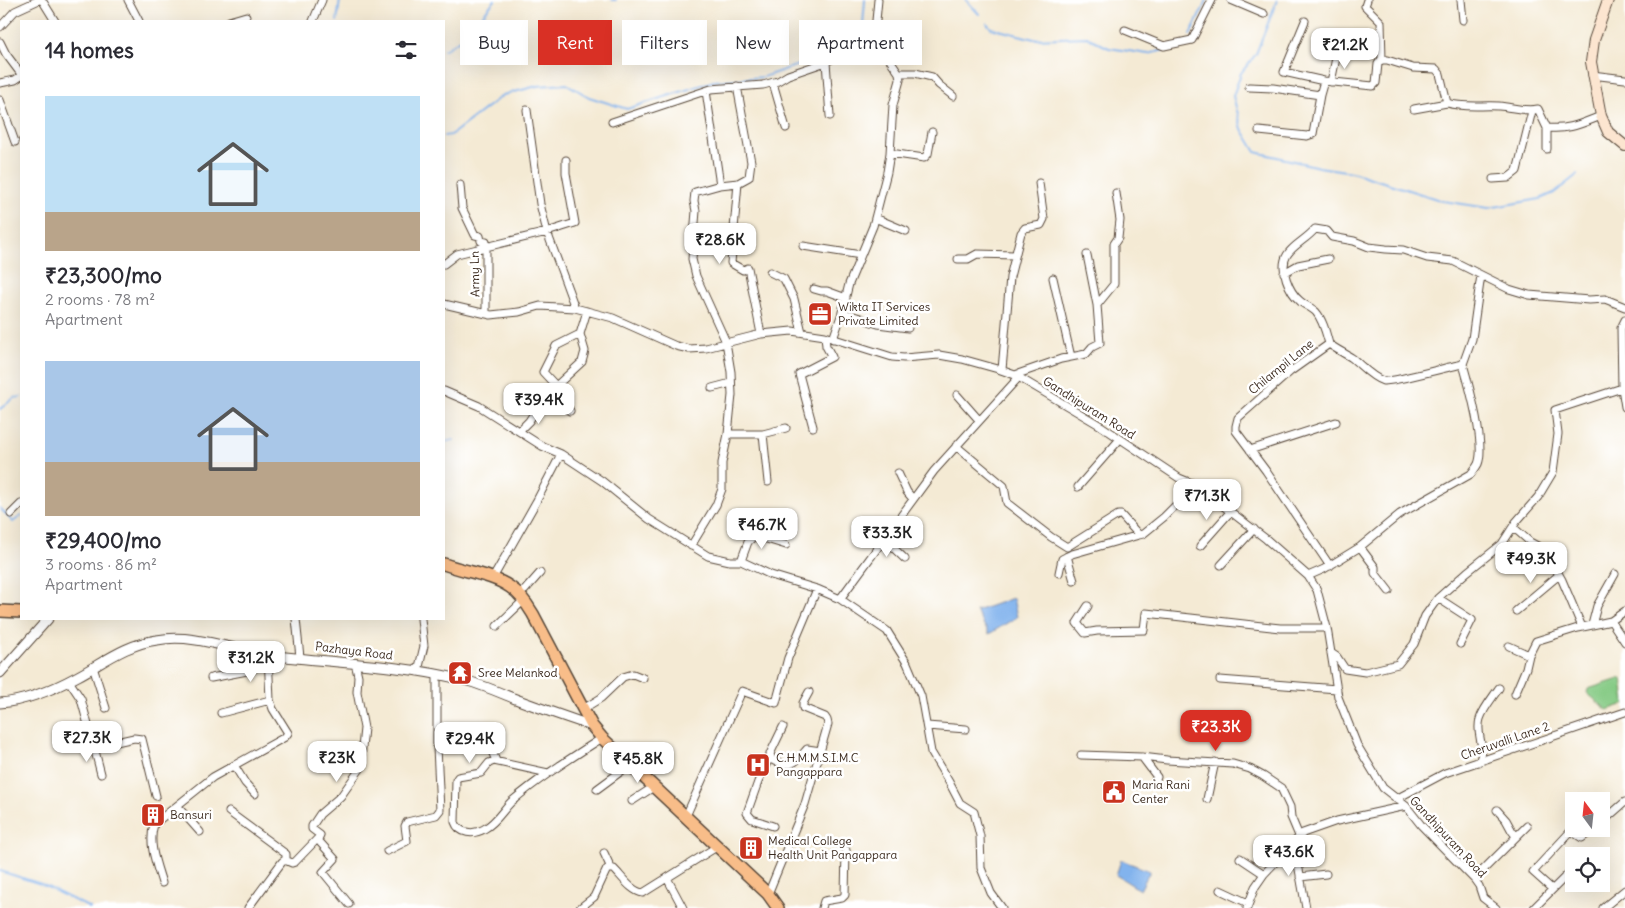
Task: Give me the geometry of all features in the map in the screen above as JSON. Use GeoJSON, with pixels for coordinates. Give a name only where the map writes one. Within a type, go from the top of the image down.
{"type":"FeatureCollection","features":[{"type":"Feature","properties":{"kind":"main road"},"geometry":{"type":"LineString","coordinates":[[1608,0],[1594,40],[1590,62],[1601,116],[1608,132],[1625,146]]}},
{"type":"Feature","properties":{"kind":"main road"},"geometry":{"type":"LineString","coordinates":[[445,564],[492,578],[511,588],[521,597],[533,614],[592,726],[602,738],[768,894],[778,908]]}},
{"type":"Feature","properties":{"kind":"main road"},"geometry":{"type":"LineString","coordinates":[[0,611],[20,612]]}},
{"type":"Feature","properties":{"kind":"street"},"geometry":{"type":"LineString","coordinates":[[0,27],[15,12],[40,0],[54,20]]}},
{"type":"Feature","properties":{"kind":"street"},"geometry":{"type":"LineString","coordinates":[[128,0],[138,20]]}},
{"type":"Feature","properties":{"kind":"street"},"geometry":{"type":"LineString","coordinates":[[313,20],[322,0]]}},
{"type":"Feature","properties":{"kind":"street"},"geometry":{"type":"LineString","coordinates":[[876,20],[878,0]]}},
{"type":"Feature","properties":{"kind":"street"},"geometry":{"type":"LineString","coordinates":[[1125,30],[1164,46],[1192,40],[1212,0]]}},
{"type":"Feature","properties":{"kind":"street"},"geometry":{"type":"LineString","coordinates":[[1231,0],[1264,14]]}},
{"type":"Feature","properties":{"kind":"street"},"geometry":{"type":"LineString","coordinates":[[1305,21],[1284,72],[1327,82],[1373,86],[1376,83],[1378,64],[1382,60],[1381,22],[1365,6],[1368,0]]}},
{"type":"Feature","properties":{"kind":"street"},"geometry":{"type":"LineString","coordinates":[[1461,0],[1463,20]]}},
{"type":"Feature","properties":{"kind":"street"},"geometry":{"type":"LineString","coordinates":[[232,20],[246,16]]}},
{"type":"Feature","properties":{"kind":"street"},"geometry":{"type":"LineString","coordinates":[[0,42],[20,74]]}},
{"type":"Feature","properties":{"kind":"street"},"geometry":{"type":"LineString","coordinates":[[1259,131],[1307,136],[1313,134],[1320,95],[1327,82],[1337,52]]}},
{"type":"Feature","properties":{"kind":"street"},"geometry":{"type":"LineString","coordinates":[[1382,60],[1412,68],[1436,69],[1440,74],[1447,103]]}},
{"type":"Feature","properties":{"kind":"street"},"geometry":{"type":"LineString","coordinates":[[612,122],[706,91],[737,86],[763,86],[788,74],[816,65]]}},
{"type":"Feature","properties":{"kind":"street"},"geometry":{"type":"LineString","coordinates":[[826,65],[830,116]]}},
{"type":"Feature","properties":{"kind":"street"},"geometry":{"type":"LineString","coordinates":[[813,427],[799,374],[832,357],[826,346],[842,312],[855,268],[875,218],[887,172],[893,105],[900,80],[899,73],[893,65]]}},
{"type":"Feature","properties":{"kind":"street"},"geometry":{"type":"LineString","coordinates":[[899,73],[916,73],[932,77],[953,96]]}},
{"type":"Feature","properties":{"kind":"street"},"geometry":{"type":"LineString","coordinates":[[1592,75],[1625,79]]}},
{"type":"Feature","properties":{"kind":"street"},"geometry":{"type":"LineString","coordinates":[[0,83],[15,80],[20,76]]}},
{"type":"Feature","properties":{"kind":"street"},"geometry":{"type":"LineString","coordinates":[[772,83],[786,128]]}},
{"type":"Feature","properties":{"kind":"street"},"geometry":{"type":"LineString","coordinates":[[691,546],[716,505],[722,489],[722,463],[728,434],[732,398],[726,342],[696,276],[692,259],[696,211],[694,201],[695,192],[720,185],[738,183],[749,177],[751,162],[737,86]]}},
{"type":"Feature","properties":{"kind":"street"},"geometry":{"type":"LineString","coordinates":[[1249,87],[1273,88],[1320,95]]}},
{"type":"Feature","properties":{"kind":"street"},"geometry":{"type":"LineString","coordinates":[[706,91],[720,185]]}},
{"type":"Feature","properties":{"kind":"street"},"geometry":{"type":"LineString","coordinates":[[0,100],[15,142]]}},
{"type":"Feature","properties":{"kind":"street"},"geometry":{"type":"LineString","coordinates":[[1414,109],[1447,103],[1455,106],[1501,106],[1532,111],[1538,109],[1547,128],[1547,149]]}},
{"type":"Feature","properties":{"kind":"street"},"geometry":{"type":"LineString","coordinates":[[527,110],[540,204],[547,232],[575,308]]}},
{"type":"Feature","properties":{"kind":"street"},"geometry":{"type":"LineString","coordinates":[[1493,179],[1508,178],[1517,171],[1532,111]]}},
{"type":"Feature","properties":{"kind":"street"},"geometry":{"type":"LineString","coordinates":[[1547,128],[1566,129],[1601,116]]}},
{"type":"Feature","properties":{"kind":"street"},"geometry":{"type":"LineString","coordinates":[[890,153],[924,158],[928,154],[932,132]]}},
{"type":"Feature","properties":{"kind":"street"},"geometry":{"type":"LineString","coordinates":[[445,263],[457,254],[547,232],[575,223],[566,173],[566,160]]}},
{"type":"Feature","properties":{"kind":"street"},"geometry":{"type":"LineString","coordinates":[[738,183],[730,263],[743,270],[748,268],[761,334]]}},
{"type":"Feature","properties":{"kind":"street"},"geometry":{"type":"LineString","coordinates":[[1002,370],[1008,293],[1021,233],[1025,228],[1041,225],[1044,218],[1039,183]]}},
{"type":"Feature","properties":{"kind":"street","name":"Army Ln"},"geometry":{"type":"LineString","coordinates":[[460,185],[462,208],[474,235],[480,236],[481,241],[486,242],[486,314]]}},
{"type":"Feature","properties":{"kind":"street"},"geometry":{"type":"LineString","coordinates":[[1097,305],[1114,284],[1114,244],[1118,238],[1120,220],[1116,193]]}},
{"type":"Feature","properties":{"kind":"street"},"geometry":{"type":"LineString","coordinates":[[875,218],[906,231]]}},
{"type":"Feature","properties":{"kind":"street"},"geometry":{"type":"LineString","coordinates":[[1328,344],[1323,326],[1316,312],[1294,295],[1284,273],[1284,261],[1287,254],[1307,239],[1315,229],[1327,231],[1332,237],[1386,250],[1403,250],[1427,258],[1453,261],[1509,288],[1529,295],[1589,300],[1605,299],[1625,307]]}},
{"type":"Feature","properties":{"kind":"street"},"geometry":{"type":"LineString","coordinates":[[803,246],[861,255]]}},
{"type":"Feature","properties":{"kind":"street"},"geometry":{"type":"LineString","coordinates":[[958,259],[968,259],[977,254],[1015,255]]}},
{"type":"Feature","properties":{"kind":"street"},"geometry":{"type":"LineString","coordinates":[[840,599],[934,471],[1017,376],[1044,364],[1086,354],[1092,347],[1100,343],[1097,305],[1087,255]]}},
{"type":"Feature","properties":{"kind":"street"},"geometry":{"type":"LineString","coordinates":[[1284,273],[1298,264],[1328,259]]}},
{"type":"Feature","properties":{"kind":"street"},"geometry":{"type":"LineString","coordinates":[[770,272],[784,279],[794,299],[802,332]]}},
{"type":"Feature","properties":{"kind":"street"},"geometry":{"type":"LineString","coordinates":[[1308,576],[1330,566],[1360,547],[1400,514],[1471,474],[1478,465],[1480,454],[1475,409],[1463,364],[1472,339],[1481,275]]}},
{"type":"Feature","properties":{"kind":"street"},"geometry":{"type":"LineString","coordinates":[[1053,278],[1071,357]]}},
{"type":"Feature","properties":{"kind":"street"},"geometry":{"type":"LineString","coordinates":[[814,289],[828,291],[846,298]]}},
{"type":"Feature","properties":{"kind":"street","name":"Gandhipuram Road"},"geometry":{"type":"LineString","coordinates":[[445,304],[486,314],[504,314],[548,305],[575,308],[613,318],[676,346],[689,349],[706,348],[761,334],[792,330],[829,338],[892,357],[904,358],[939,355],[962,358],[1017,376],[1101,426],[1179,478],[1196,485],[1254,529],[1308,576],[1317,590],[1327,628],[1338,697],[1357,745],[1383,788],[1406,806],[1474,879],[1479,886],[1483,898],[1496,908]]}},
{"type":"Feature","properties":{"kind":"street"},"geometry":{"type":"LineString","coordinates":[[556,386],[582,362],[585,352],[580,334],[587,311]]}},
{"type":"Feature","properties":{"kind":"street"},"geometry":{"type":"LineString","coordinates":[[842,312],[878,324],[908,328]]}},
{"type":"Feature","properties":{"kind":"street"},"geometry":{"type":"LineString","coordinates":[[1625,320],[1622,328],[1622,388],[1625,408]]}},
{"type":"Feature","properties":{"kind":"street"},"geometry":{"type":"LineString","coordinates":[[559,404],[565,401],[556,386],[543,372],[556,346],[580,334]]}},
{"type":"Feature","properties":{"kind":"street","name":"Chilampil Lane"},"geometry":{"type":"LineString","coordinates":[[1330,566],[1304,526],[1236,431],[1236,421],[1291,371],[1328,344],[1384,382],[1463,364]]}},
{"type":"Feature","properties":{"kind":"street"},"geometry":{"type":"LineString","coordinates":[[712,388],[731,383]]}},
{"type":"Feature","properties":{"kind":"street"},"geometry":{"type":"LineString","coordinates":[[1331,654],[1337,657],[1345,669],[1366,672],[1398,664],[1414,644],[1425,616],[1438,598],[1502,544],[1538,497],[1553,472],[1558,434],[1555,410],[1622,388]]}},
{"type":"Feature","properties":{"kind":"street"},"geometry":{"type":"LineString","coordinates":[[445,391],[479,406],[542,446],[561,454],[602,481],[650,519],[708,556],[730,561],[741,561],[771,575],[817,589],[840,599],[888,631],[907,663],[921,696],[931,752],[960,803],[974,812],[980,836],[981,868],[991,892],[1002,908]]}},
{"type":"Feature","properties":{"kind":"street"},"geometry":{"type":"LineString","coordinates":[[957,395],[979,420]]}},
{"type":"Feature","properties":{"kind":"street"},"geometry":{"type":"LineString","coordinates":[[519,431],[529,421],[542,401],[552,400],[570,411]]}},
{"type":"Feature","properties":{"kind":"street"},"geometry":{"type":"LineString","coordinates":[[1250,450],[1336,422]]}},
{"type":"Feature","properties":{"kind":"street"},"geometry":{"type":"LineString","coordinates":[[728,434],[763,434],[786,428]]}},
{"type":"Feature","properties":{"kind":"street"},"geometry":{"type":"LineString","coordinates":[[763,434],[768,482]]}},
{"type":"Feature","properties":{"kind":"street"},"geometry":{"type":"LineString","coordinates":[[1078,487],[1120,439]]}},
{"type":"Feature","properties":{"kind":"street"},"geometry":{"type":"LineString","coordinates":[[956,446],[1004,486],[1007,503],[1051,537],[1067,546],[1118,515],[1139,535]]}},
{"type":"Feature","properties":{"kind":"street"},"geometry":{"type":"LineString","coordinates":[[492,578],[561,454]]}},
{"type":"Feature","properties":{"kind":"street"},"geometry":{"type":"LineString","coordinates":[[898,473],[907,492],[913,499]]}},
{"type":"Feature","properties":{"kind":"street"},"geometry":{"type":"LineString","coordinates":[[1059,572],[1062,559],[1070,555],[1148,531],[1196,485]]}},
{"type":"Feature","properties":{"kind":"street"},"geometry":{"type":"LineString","coordinates":[[11,514],[20,505]]}},
{"type":"Feature","properties":{"kind":"street"},"geometry":{"type":"LineString","coordinates":[[1200,546],[1231,511]]}},
{"type":"Feature","properties":{"kind":"street"},"geometry":{"type":"LineString","coordinates":[[1513,528],[1530,542],[1544,548],[1559,575],[1582,627]]}},
{"type":"Feature","properties":{"kind":"street"},"geometry":{"type":"LineString","coordinates":[[1222,565],[1254,529]]}},
{"type":"Feature","properties":{"kind":"street"},"geometry":{"type":"LineString","coordinates":[[741,561],[748,542],[753,537],[760,537],[786,545]]}},
{"type":"Feature","properties":{"kind":"street"},"geometry":{"type":"LineString","coordinates":[[884,540],[906,559]]}},
{"type":"Feature","properties":{"kind":"street"},"geometry":{"type":"LineString","coordinates":[[1070,545],[1074,581]]}},
{"type":"Feature","properties":{"kind":"street"},"geometry":{"type":"LineString","coordinates":[[1360,547],[1375,566],[1375,573],[1389,591]]}},
{"type":"Feature","properties":{"kind":"street"},"geometry":{"type":"LineString","coordinates":[[497,626],[540,573]]}},
{"type":"Feature","properties":{"kind":"street"},"geometry":{"type":"LineString","coordinates":[[1592,625],[1598,606],[1615,574]]}},
{"type":"Feature","properties":{"kind":"street"},"geometry":{"type":"LineString","coordinates":[[1516,611],[1559,575]]}},
{"type":"Feature","properties":{"kind":"street"},"geometry":{"type":"LineString","coordinates":[[686,816],[742,691],[776,703],[788,658],[817,589]]}},
{"type":"Feature","properties":{"kind":"street"},"geometry":{"type":"LineString","coordinates":[[1438,598],[1472,620],[1460,644]]}},
{"type":"Feature","properties":{"kind":"street"},"geometry":{"type":"LineString","coordinates":[[1088,606],[1077,623],[1085,632],[1097,630],[1144,630],[1146,612],[1280,628],[1327,628]]}},
{"type":"Feature","properties":{"kind":"street"},"geometry":{"type":"LineString","coordinates":[[1515,694],[1526,668],[1529,654],[1536,642],[1582,627],[1611,621],[1625,611]]}},
{"type":"Feature","properties":{"kind":"street"},"geometry":{"type":"LineString","coordinates":[[0,673],[47,620]]}},
{"type":"Feature","properties":{"kind":"street"},"geometry":{"type":"LineString","coordinates":[[296,620],[300,657]]}},
{"type":"Feature","properties":{"kind":"street"},"geometry":{"type":"LineString","coordinates":[[418,671],[424,646],[421,620]]}},
{"type":"Feature","properties":{"kind":"street"},"geometry":{"type":"LineString","coordinates":[[1611,621],[1625,642]]}},
{"type":"Feature","properties":{"kind":"street","name":"Pazhaya Road"},"geometry":{"type":"LineString","coordinates":[[0,703],[30,696],[68,680],[123,650],[144,642],[166,638],[199,640],[268,654],[354,662],[437,674],[463,680],[592,726]]}},
{"type":"Feature","properties":{"kind":"street"},"geometry":{"type":"LineString","coordinates":[[1509,646],[1529,654]]}},
{"type":"Feature","properties":{"kind":"street"},"geometry":{"type":"LineString","coordinates":[[210,678],[252,670],[259,661],[258,652]]}},
{"type":"Feature","properties":{"kind":"street"},"geometry":{"type":"LineString","coordinates":[[162,883],[153,850],[151,835],[154,824],[213,777],[287,735],[288,732],[273,709],[270,700],[268,654]]}},
{"type":"Feature","properties":{"kind":"street"},"geometry":{"type":"LineString","coordinates":[[286,860],[292,864],[295,862],[317,839],[320,835],[312,830],[312,826],[320,814],[341,796],[360,769],[364,728],[354,662]]}},
{"type":"Feature","properties":{"kind":"street"},"geometry":{"type":"LineString","coordinates":[[93,667],[106,708]]}},
{"type":"Feature","properties":{"kind":"street"},"geometry":{"type":"LineString","coordinates":[[387,851],[407,841],[405,826],[407,822],[436,815],[440,810],[437,747],[437,674]]}},
{"type":"Feature","properties":{"kind":"street"},"geometry":{"type":"LineString","coordinates":[[583,709],[601,698],[623,677],[633,674],[643,678]]}},
{"type":"Feature","properties":{"kind":"street"},"geometry":{"type":"LineString","coordinates":[[68,680],[82,699],[101,774]]}},
{"type":"Feature","properties":{"kind":"street"},"geometry":{"type":"LineString","coordinates":[[1220,680],[1337,689]]}},
{"type":"Feature","properties":{"kind":"street"},"geometry":{"type":"LineString","coordinates":[[1479,762],[1483,754],[1479,735],[1480,719],[1499,688]]}},
{"type":"Feature","properties":{"kind":"street"},"geometry":{"type":"LineString","coordinates":[[768,894],[805,804],[828,722],[825,717],[803,708],[803,703],[809,692]]}},
{"type":"Feature","properties":{"kind":"street"},"geometry":{"type":"LineString","coordinates":[[221,713],[270,700]]}},
{"type":"Feature","properties":{"kind":"street","name":"Cheruvalli Lane 2"},"geometry":{"type":"LineString","coordinates":[[1396,799],[1445,773],[1625,712]]}},
{"type":"Feature","properties":{"kind":"street"},"geometry":{"type":"LineString","coordinates":[[927,726],[966,729]]}},
{"type":"Feature","properties":{"kind":"street"},"geometry":{"type":"LineString","coordinates":[[488,727],[489,744],[496,761]]}},
{"type":"Feature","properties":{"kind":"street"},"geometry":{"type":"LineString","coordinates":[[773,826],[752,819],[747,813],[758,782],[783,727]]}},
{"type":"Feature","properties":{"kind":"street"},"geometry":{"type":"LineString","coordinates":[[94,747],[134,738],[142,739],[156,796]]}},
{"type":"Feature","properties":{"kind":"street"},"geometry":{"type":"LineString","coordinates":[[548,773],[496,761],[489,763],[481,773],[459,776],[456,779],[455,822],[460,830],[472,833],[485,829],[497,819],[511,802],[548,773],[602,738]]}},
{"type":"Feature","properties":{"kind":"street"},"geometry":{"type":"LineString","coordinates":[[770,756],[775,761],[794,763],[807,750],[821,751]]}},
{"type":"Feature","properties":{"kind":"street"},"geometry":{"type":"LineString","coordinates":[[1081,755],[1142,757],[1233,764],[1250,769],[1281,788],[1290,807],[1306,908]]}},
{"type":"Feature","properties":{"kind":"street"},"geometry":{"type":"LineString","coordinates":[[1142,757],[1157,777],[1154,782]]}},
{"type":"Feature","properties":{"kind":"street"},"geometry":{"type":"LineString","coordinates":[[1207,799],[1215,762]]}},
{"type":"Feature","properties":{"kind":"street"},"geometry":{"type":"LineString","coordinates":[[597,789],[631,764]]}},
{"type":"Feature","properties":{"kind":"street"},"geometry":{"type":"LineString","coordinates":[[234,765],[245,783],[256,794]]}},
{"type":"Feature","properties":{"kind":"street"},"geometry":{"type":"LineString","coordinates":[[632,801],[655,786]]}},
{"type":"Feature","properties":{"kind":"street"},"geometry":{"type":"LineString","coordinates":[[1610,815],[1625,802]]}},
{"type":"Feature","properties":{"kind":"street"},"geometry":{"type":"LineString","coordinates":[[177,806],[200,832]]}},
{"type":"Feature","properties":{"kind":"street"},"geometry":{"type":"LineString","coordinates":[[1220,890],[1248,906],[1255,886],[1296,839],[1316,827],[1406,806]]}},
{"type":"Feature","properties":{"kind":"street"},"geometry":{"type":"LineString","coordinates":[[1497,810],[1516,836]]}},
{"type":"Feature","properties":{"kind":"street"},"geometry":{"type":"LineString","coordinates":[[229,812],[278,847],[286,854],[286,860]]}},
{"type":"Feature","properties":{"kind":"street"},"geometry":{"type":"LineString","coordinates":[[1474,879],[1527,826]]}},
{"type":"Feature","properties":{"kind":"street"},"geometry":{"type":"LineString","coordinates":[[1552,889],[1533,872],[1565,837]]}},
{"type":"Feature","properties":{"kind":"street"},"geometry":{"type":"LineString","coordinates":[[317,839],[335,859],[323,872],[349,904]]}},
{"type":"Feature","properties":{"kind":"street"},"geometry":{"type":"LineString","coordinates":[[604,853],[610,868],[614,869],[628,884],[641,893],[646,892],[718,846]]}},
{"type":"Feature","properties":{"kind":"street"},"geometry":{"type":"LineString","coordinates":[[822,908],[824,901],[842,898],[845,895],[846,850]]}},
{"type":"Feature","properties":{"kind":"street"},"geometry":{"type":"LineString","coordinates":[[1240,858],[1264,874]]}},
{"type":"Feature","properties":{"kind":"street"},"geometry":{"type":"LineString","coordinates":[[248,908],[282,862],[286,860]]}},
{"type":"Feature","properties":{"kind":"street"},"geometry":{"type":"LineString","coordinates":[[580,908],[594,897],[605,871],[610,868]]}},
{"type":"Feature","properties":{"kind":"street"},"geometry":{"type":"LineString","coordinates":[[1300,877],[1326,874]]}},
{"type":"Feature","properties":{"kind":"street"},"geometry":{"type":"LineString","coordinates":[[1534,908],[1565,877]]}},
{"type":"Feature","properties":{"kind":"street"},"geometry":{"type":"LineString","coordinates":[[668,878],[683,908]]}},
{"type":"Feature","properties":{"kind":"street"},"geometry":{"type":"LineString","coordinates":[[1603,908],[1625,890]]}},
{"type":"Feature","properties":{"kind":"green space"},"geometry":{"type":"Polygon","coordinates":[[[1622,678],[1625,704],[1607,710],[1587,693],[1588,689],[1622,678]]]}},
{"type":"Feature","properties":{"kind":"water"},"geometry":{"type":"Polygon","coordinates":[[[1013,598],[1017,617],[989,634],[976,611],[1013,598]]]}},
{"type":"Feature","properties":{"kind":"water"},"geometry":{"type":"Polygon","coordinates":[[[1121,860],[1150,871],[1140,890],[1116,875],[1121,860]]]}},
{"type":"Feature","properties":{"kind":"waterway"},"geometry":{"type":"LineString","coordinates":[[337,20],[340,0]]}},
{"type":"Feature","properties":{"kind":"waterway"},"geometry":{"type":"LineString","coordinates":[[445,49],[466,36],[495,0]]}},
{"type":"Feature","properties":{"kind":"waterway"},"geometry":{"type":"LineString","coordinates":[[445,136],[451,135],[503,95],[537,86],[567,84],[589,97],[627,109],[714,81],[763,77],[807,62],[862,37],[865,0]]}},
{"type":"Feature","properties":{"kind":"waterway"},"geometry":{"type":"LineString","coordinates":[[966,0],[979,14]]}},
{"type":"Feature","properties":{"kind":"waterway"},"geometry":{"type":"LineString","coordinates":[[1190,35],[1207,0]]}},
{"type":"Feature","properties":{"kind":"waterway"},"geometry":{"type":"LineString","coordinates":[[1277,0],[1256,54],[1241,73],[1233,96],[1242,129],[1256,152],[1319,167],[1352,172],[1443,201],[1488,208],[1540,199],[1554,193],[1578,174]]}},
{"type":"Feature","properties":{"kind":"waterway"},"geometry":{"type":"LineString","coordinates":[[987,23],[991,28],[1034,39],[1087,37],[1109,48],[1148,54],[1177,47]]}},
{"type":"Feature","properties":{"kind":"waterway"},"geometry":{"type":"LineString","coordinates":[[0,409],[14,398],[20,397]]}},
{"type":"Feature","properties":{"kind":"waterway"},"geometry":{"type":"LineString","coordinates":[[445,442],[454,440]]}},
{"type":"Feature","properties":{"kind":"waterway"},"geometry":{"type":"LineString","coordinates":[[0,508],[13,522],[20,517]]}},
{"type":"Feature","properties":{"kind":"waterway"},"geometry":{"type":"LineString","coordinates":[[0,871],[41,884],[90,908]]}},
{"type":"Feature","properties":{"kind":"place","name":"Wikta IT Services Private Limited"},"geometry":{"type":"Point","coordinates":[820,314]}},
{"type":"Feature","properties":{"kind":"place","name":"Sree Melankod"},"geometry":{"type":"Point","coordinates":[460,673]}},
{"type":"Feature","properties":{"kind":"place","name":"C.H.M.M.S.I.M.C Pangappara"},"geometry":{"type":"Point","coordinates":[758,765]}},
{"type":"Feature","properties":{"kind":"place","name":"Maria Rani Center"},"geometry":{"type":"Point","coordinates":[1114,792]}},
{"type":"Feature","properties":{"kind":"place","name":"Bansuri"},"geometry":{"type":"Point","coordinates":[153,815]}},
{"type":"Feature","properties":{"kind":"place","name":"Medical College Health Unit Pangappara"},"geometry":{"type":"Point","coordinates":[751,848]}}]}
